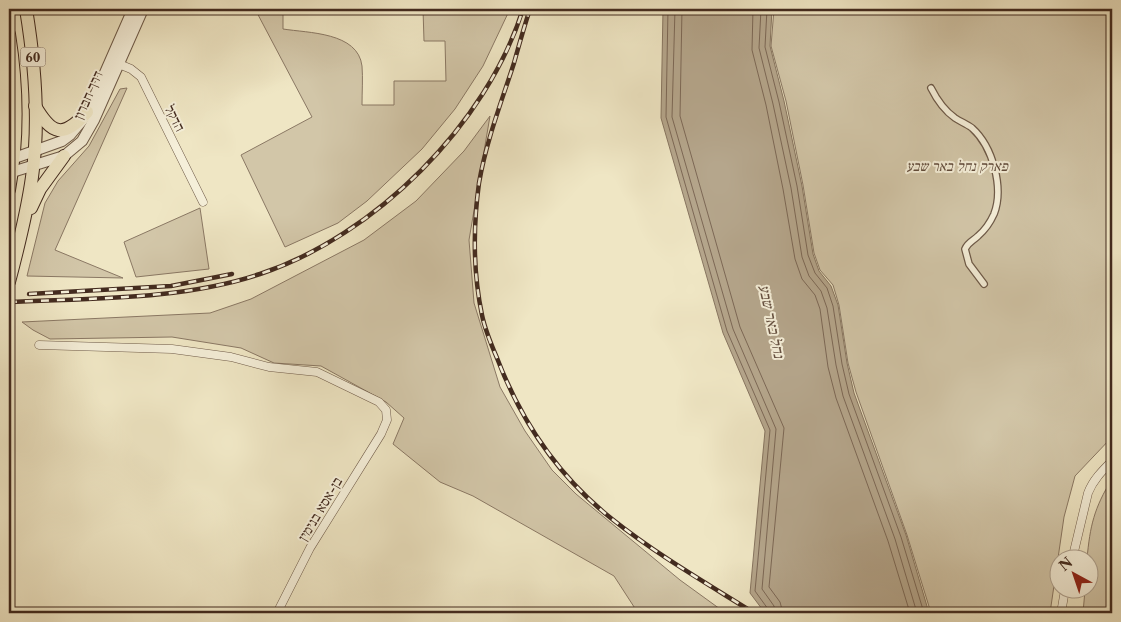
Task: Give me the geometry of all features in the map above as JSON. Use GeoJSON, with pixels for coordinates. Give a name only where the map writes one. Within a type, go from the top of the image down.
{"type":"FeatureCollection","features":[{"type":"Feature","properties":{"kind":"highway","name":"60"},"geometry":{"type":"LineString","coordinates":[[9,282],[23,224],[34,151],[34,66],[26,9]]}},
{"type":"Feature","properties":{"kind":"highway","name":"60"},"geometry":{"type":"LineString","coordinates":[[9,34],[13,67],[14,106],[9,190]]}},
{"type":"Feature","properties":{"kind":"highway"},"geometry":{"type":"LineString","coordinates":[[35,105],[48,126],[55,130],[64,130],[71,127],[87,112]]}},
{"type":"Feature","properties":{"kind":"highway"},"geometry":{"type":"LineString","coordinates":[[9,123],[14,106]]}},
{"type":"Feature","properties":{"kind":"highway"},"geometry":{"type":"LineString","coordinates":[[23,224],[40,189],[64,156]]}},
{"type":"Feature","properties":{"kind":"street","name":"דרך חברון"},"geometry":{"type":"LineString","coordinates":[[11,166],[33,166],[64,156],[82,142],[94,120],[134,11]]}},
{"type":"Feature","properties":{"kind":"street","name":"דרך חברון"},"geometry":{"type":"LineString","coordinates":[[11,166],[34,151],[62,141],[78,127],[114,62]]}},
{"type":"Feature","properties":{"kind":"street","name":"הדקל"},"geometry":{"type":"LineString","coordinates":[[114,62],[131,69],[141,77],[202,202]]}},
{"type":"Feature","properties":{"kind":"street"},"geometry":{"type":"LineString","coordinates":[[931,88],[945,109],[978,134],[995,170],[997,199],[994,213],[987,226],[965,249],[969,264],[984,284]]}},
{"type":"Feature","properties":{"kind":"street","name":"בן-אסא בנימין"},"geometry":{"type":"LineString","coordinates":[[40,345],[172,349],[231,357],[269,367],[316,372],[379,402],[386,410],[387,420],[381,434],[310,548],[277,613]]}},
{"type":"Feature","properties":{"kind":"street"},"geometry":{"type":"LineString","coordinates":[[1074,550],[1083,507],[1090,489],[1099,474],[1112,461]]}},
{"type":"Feature","properties":{"kind":"street"},"geometry":{"type":"LineString","coordinates":[[1061,613],[1064,600]]}},
{"type":"Feature","properties":{"kind":"green space"},"geometry":{"type":"Polygon","coordinates":[[[255,9],[283,9],[283,29],[330,36],[342,40],[351,46],[358,55],[362,66],[362,105],[394,105],[394,81],[446,81],[445,41],[424,41],[423,9],[510,9],[483,66],[455,109],[422,149],[367,201],[338,223],[285,247],[241,155],[312,117],[255,9]]]}},
{"type":"Feature","properties":{"kind":"green space","name":"פארק נחל באר שבע"},"geometry":{"type":"Polygon","coordinates":[[[774,9],[1112,9],[1112,437],[1075,476],[1064,517],[1059,550],[1048,550],[1048,600],[1052,600],[1050,613],[931,613],[907,535],[856,392],[848,363],[839,305],[833,285],[820,270],[814,253],[803,185],[786,101],[771,46],[774,9]]]}},
{"type":"Feature","properties":{"kind":"green space"},"geometry":{"type":"Polygon","coordinates":[[[127,88],[55,250],[123,278],[27,276],[45,203],[58,181],[89,146],[120,89],[127,88]]]}},
{"type":"Feature","properties":{"kind":"green space"},"geometry":{"type":"Polygon","coordinates":[[[490,116],[469,240],[474,303],[500,387],[525,431],[552,470],[576,494],[680,580],[720,609],[718,613],[638,613],[614,576],[473,496],[440,482],[393,444],[404,418],[386,402],[321,366],[274,363],[241,348],[172,337],[50,339],[22,322],[210,313],[251,299],[364,240],[416,201],[464,151],[490,116]]]}},
{"type":"Feature","properties":{"kind":"green space"},"geometry":{"type":"Polygon","coordinates":[[[200,208],[209,269],[136,277],[124,242],[200,208]]]}},
{"type":"Feature","properties":{"kind":"green space"},"geometry":{"type":"Polygon","coordinates":[[[1112,479],[1112,613],[1083,613],[1084,600],[1098,600],[1098,550],[1088,550],[1091,527],[1101,499],[1112,479]]]}},
{"type":"Feature","properties":{"kind":"water","name":"נחל באר שבע"},"geometry":{"type":"Polygon","coordinates":[[[663,9],[772,9],[770,46],[802,186],[813,254],[819,271],[831,286],[838,305],[847,363],[854,393],[906,535],[929,613],[765,613],[750,593],[765,431],[723,333],[661,118],[663,9]]]}},
{"type":"Feature","properties":{"kind":"railway"},"geometry":{"type":"LineString","coordinates":[[9,302],[136,296],[200,289],[230,283],[260,274],[303,256],[345,233],[384,204],[421,170],[454,133],[483,94],[506,52],[523,9]]}},
{"type":"Feature","properties":{"kind":"railway"},"geometry":{"type":"LineString","coordinates":[[530,9],[490,138],[479,183],[475,233],[476,266],[479,299],[488,337],[507,381],[530,426],[575,485],[612,519],[646,544],[754,613]]}},
{"type":"Feature","properties":{"kind":"railway"},"geometry":{"type":"LineString","coordinates":[[29,294],[171,286],[232,274]]}}]}
